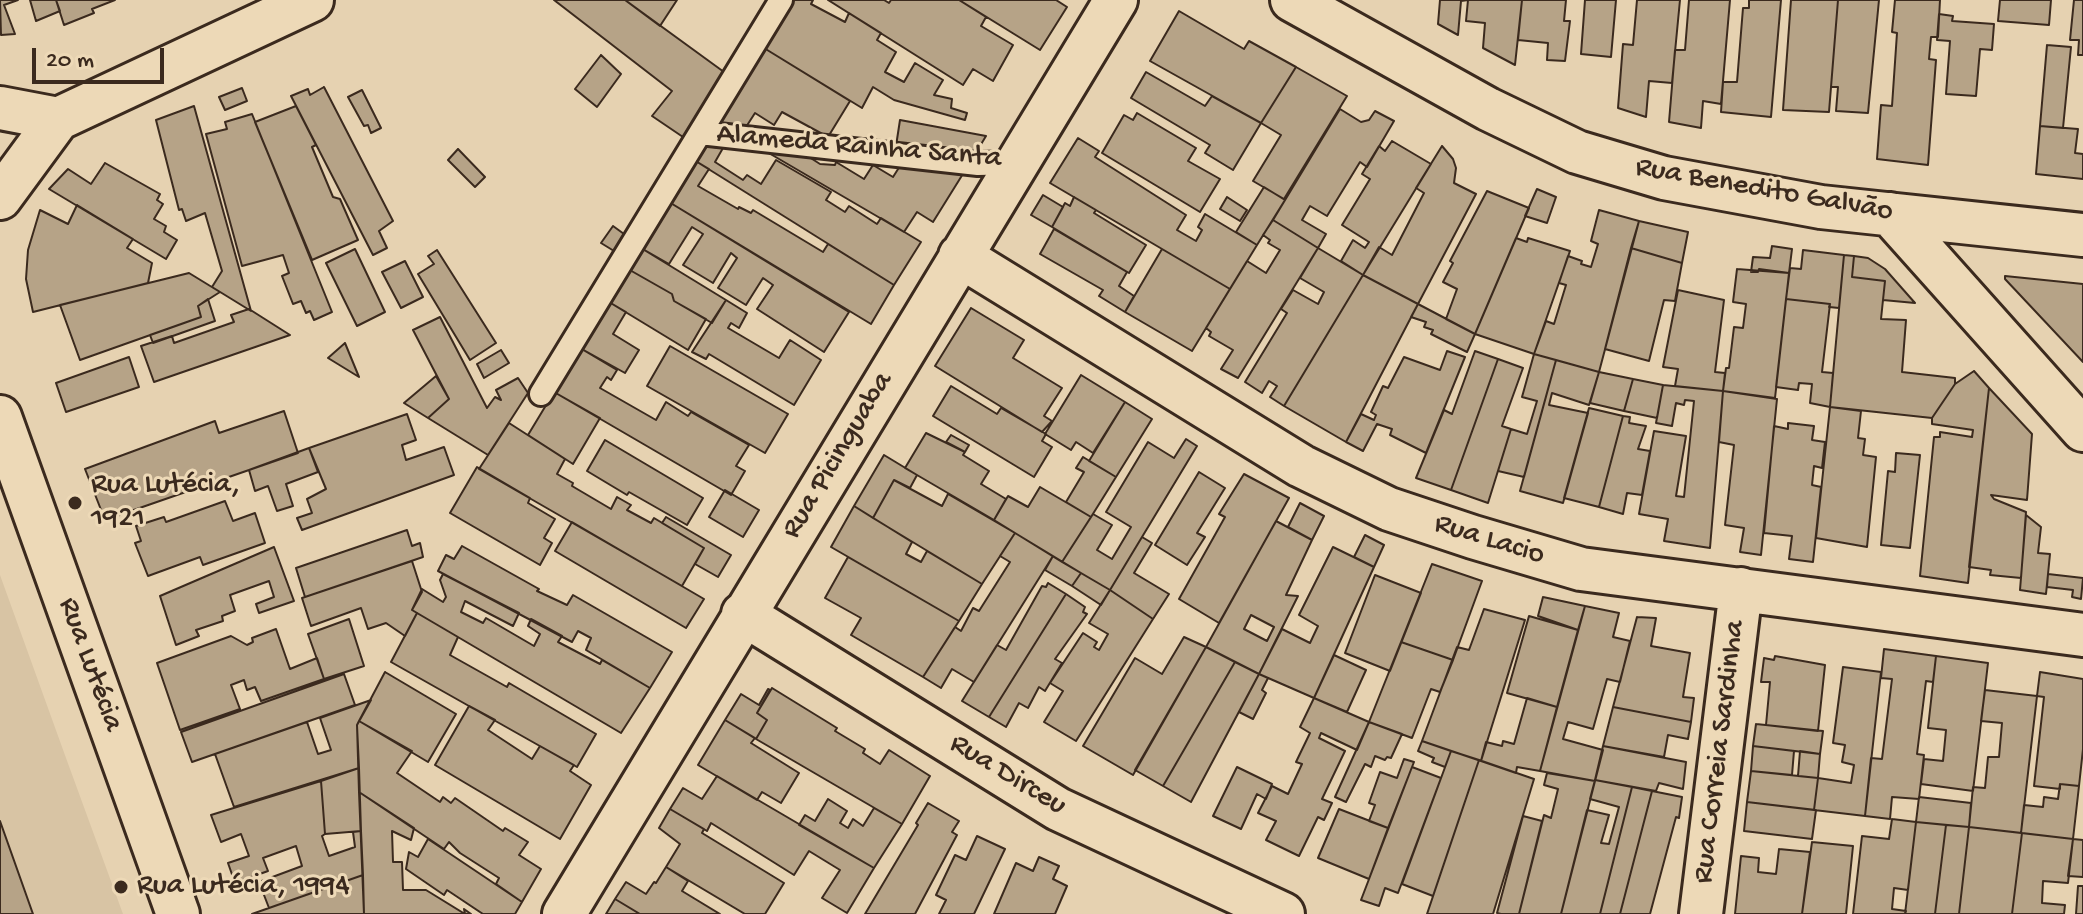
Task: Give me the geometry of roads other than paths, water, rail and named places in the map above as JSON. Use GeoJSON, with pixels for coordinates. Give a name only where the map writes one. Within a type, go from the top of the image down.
{"type":"FeatureCollection","features":[{"type":"Feature","properties":{"kind":"street"},"geometry":{"type":"LineString","coordinates":[[0,198],[58,119],[312,0]]}},
{"type":"Feature","properties":{"kind":"street","name":"Rua Picinguaba"},"geometry":{"type":"LineString","coordinates":[[564,914],[1116,0]]}},
{"type":"Feature","properties":{"kind":"street","name":"Rua Benedito Galvão"},"geometry":{"type":"LineString","coordinates":[[1292,0],[1488,109],[1577,152],[1664,178],[1821,207],[2083,235]]}},
{"type":"Feature","properties":{"kind":"street"},"geometry":{"type":"LineString","coordinates":[[0,108],[58,119]]}},
{"type":"Feature","properties":{"kind":"street"},"geometry":{"type":"LineString","coordinates":[[1890,214],[2083,430]]}},
{"type":"Feature","properties":{"kind":"street","name":"Rua Lacio"},"geometry":{"type":"LineString","coordinates":[[960,256],[1301,466],[1389,509],[1581,569],[2083,635]]}},
{"type":"Feature","properties":{"kind":"street","name":"Rua Lutécia"},"geometry":{"type":"LineString","coordinates":[[0,417],[178,914]]}},
{"type":"Feature","properties":{"kind":"street","name":"Rua Correia Sardinha"},"geometry":{"type":"LineString","coordinates":[[1701,914],[1741,589]]}},
{"type":"Feature","properties":{"kind":"street","name":"Rua Dirceu"},"geometry":{"type":"LineString","coordinates":[[743,614],[1058,809],[1283,914]]}},
{"type":"Feature","properties":{"kind":"lane","name":"Alameda Rainha Santa"},"geometry":{"type":"LineString","coordinates":[[541,394],[781,0]]}},
{"type":"Feature","properties":{"kind":"lane","name":"Alameda Rainha Santa"},"geometry":{"type":"LineString","coordinates":[[700,133],[978,164],[1017,163]]}},
{"type":"Feature","properties":{"kind":"place","name":"Rua Lutécia, 1921"},"geometry":{"type":"Point","coordinates":[75,503]}},
{"type":"Feature","properties":{"kind":"place","name":"Rua Lutécia, 1994"},"geometry":{"type":"Point","coordinates":[121,887]}}]}
